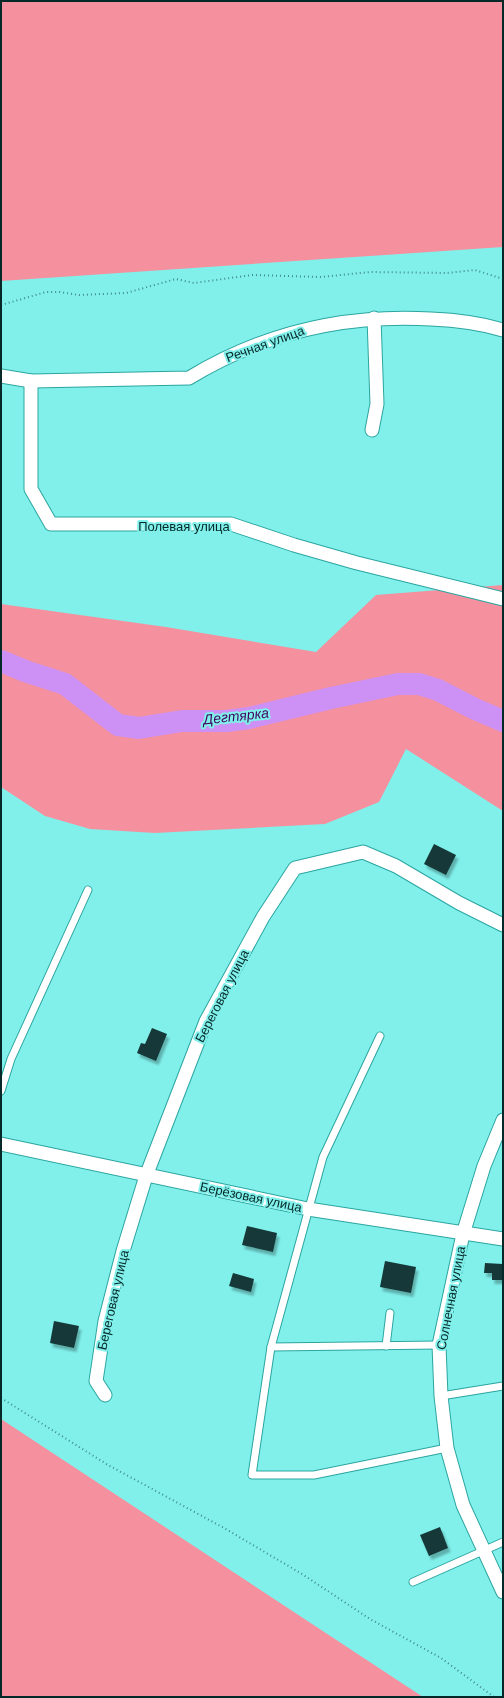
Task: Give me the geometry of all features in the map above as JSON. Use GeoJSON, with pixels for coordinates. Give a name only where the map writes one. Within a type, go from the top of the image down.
{"type":"FeatureCollection","features":[{"type":"Feature","properties":{"kind":"street","name":"Речная улица"},"geometry":{"type":"LineString","coordinates":[[1,376],[30,381],[189,378],[247,348],[300,329],[356,319],[398,317],[455,320],[503,330]]}},
{"type":"Feature","properties":{"kind":"street"},"geometry":{"type":"LineString","coordinates":[[372,430],[377,404],[374,318]]}},
{"type":"Feature","properties":{"kind":"street","name":"Полевая улица"},"geometry":{"type":"LineString","coordinates":[[30,381],[30,489],[50,524],[231,524],[294,546],[503,599]]}},
{"type":"Feature","properties":{"kind":"street","name":"Береговая улица"},"geometry":{"type":"LineString","coordinates":[[105,1395],[96,1381],[105,1321],[123,1251],[146,1176],[206,1021],[264,917],[295,868],[363,852],[396,866],[459,903],[503,925]]}},
{"type":"Feature","properties":{"kind":"street","name":"Солнечная улица"},"geometry":{"type":"LineString","coordinates":[[503,1120],[484,1166],[463,1234],[439,1345],[441,1396],[447,1448],[463,1505],[503,1592]]}},
{"type":"Feature","properties":{"kind":"street","name":"Берёзовая улица"},"geometry":{"type":"LineString","coordinates":[[1,1144],[146,1176],[308,1209],[503,1239]]}},
{"type":"Feature","properties":{"kind":"lane"},"geometry":{"type":"LineString","coordinates":[[1,1091],[11,1059],[88,890]]}},
{"type":"Feature","properties":{"kind":"lane"},"geometry":{"type":"LineString","coordinates":[[380,1036],[323,1158],[308,1209],[270,1347],[252,1475],[314,1475],[447,1448]]}},
{"type":"Feature","properties":{"kind":"lane"},"geometry":{"type":"LineString","coordinates":[[386,1346],[390,1313]]}},
{"type":"Feature","properties":{"kind":"lane"},"geometry":{"type":"LineString","coordinates":[[270,1347],[439,1345]]}},
{"type":"Feature","properties":{"kind":"lane"},"geometry":{"type":"LineString","coordinates":[[441,1396],[503,1386]]}},
{"type":"Feature","properties":{"kind":"lane"},"geometry":{"type":"LineString","coordinates":[[413,1582],[503,1542]]}},
{"type":"Feature","properties":{"kind":"path"},"geometry":{"type":"LineString","coordinates":[[1,305],[46,292],[60,292],[79,295],[126,293],[176,279],[194,283],[252,275],[321,277],[370,272],[447,273],[475,270],[503,279]]}},
{"type":"Feature","properties":{"kind":"path"},"geometry":{"type":"LineString","coordinates":[[1,1398],[108,1465],[224,1528],[295,1570],[370,1619],[441,1658],[494,1697]]}},
{"type":"Feature","properties":{"kind":"shaded area"},"geometry":{"type":"Polygon","coordinates":[[[1,1],[503,1],[503,247],[1,281],[1,1]]]}},
{"type":"Feature","properties":{"kind":"shaded area"},"geometry":{"type":"Polygon","coordinates":[[[503,585],[503,811],[406,749],[379,802],[325,824],[155,833],[90,829],[45,816],[1,787],[1,604],[166,627],[316,652],[376,595],[503,585]]]}},
{"type":"Feature","properties":{"kind":"shaded area"},"geometry":{"type":"Polygon","coordinates":[[[1,1419],[423,1697],[1,1697],[1,1419]]]}},
{"type":"Feature","properties":{"kind":"building"},"geometry":{"type":"Polygon","coordinates":[[[434,844],[456,855],[446,875],[424,864],[434,844]]]}},
{"type":"Feature","properties":{"kind":"building"},"geometry":{"type":"Polygon","coordinates":[[[152,1028],[167,1034],[156,1061],[137,1053],[141,1043],[145,1044],[152,1028]]]}},
{"type":"Feature","properties":{"kind":"building"},"geometry":{"type":"Polygon","coordinates":[[[247,1226],[277,1233],[273,1252],[242,1245],[247,1226]]]}},
{"type":"Feature","properties":{"kind":"building"},"geometry":{"type":"Polygon","coordinates":[[[385,1261],[416,1267],[411,1293],[380,1287],[385,1261]]]}},
{"type":"Feature","properties":{"kind":"building"},"geometry":{"type":"Polygon","coordinates":[[[485,1263],[503,1264],[503,1280],[492,1280],[492,1273],[484,1273],[485,1263]]]}},
{"type":"Feature","properties":{"kind":"building"},"geometry":{"type":"Polygon","coordinates":[[[233,1273],[254,1279],[251,1292],[229,1286],[233,1273]]]}},
{"type":"Feature","properties":{"kind":"building"},"geometry":{"type":"Polygon","coordinates":[[[54,1321],[79,1326],[74,1348],[50,1343],[54,1321]]]}},
{"type":"Feature","properties":{"kind":"building"},"geometry":{"type":"Polygon","coordinates":[[[440,1527],[448,1548],[429,1556],[420,1535],[440,1527]]]}},
{"type":"Feature","properties":{"kind":"waterway","name":"Дегтярка"},"geometry":{"type":"LineString","coordinates":[[1,661],[25,671],[65,684],[118,725],[139,728],[182,721],[227,721],[249,718],[331,698],[398,684],[419,684],[438,690],[475,709],[503,721]]}}]}
